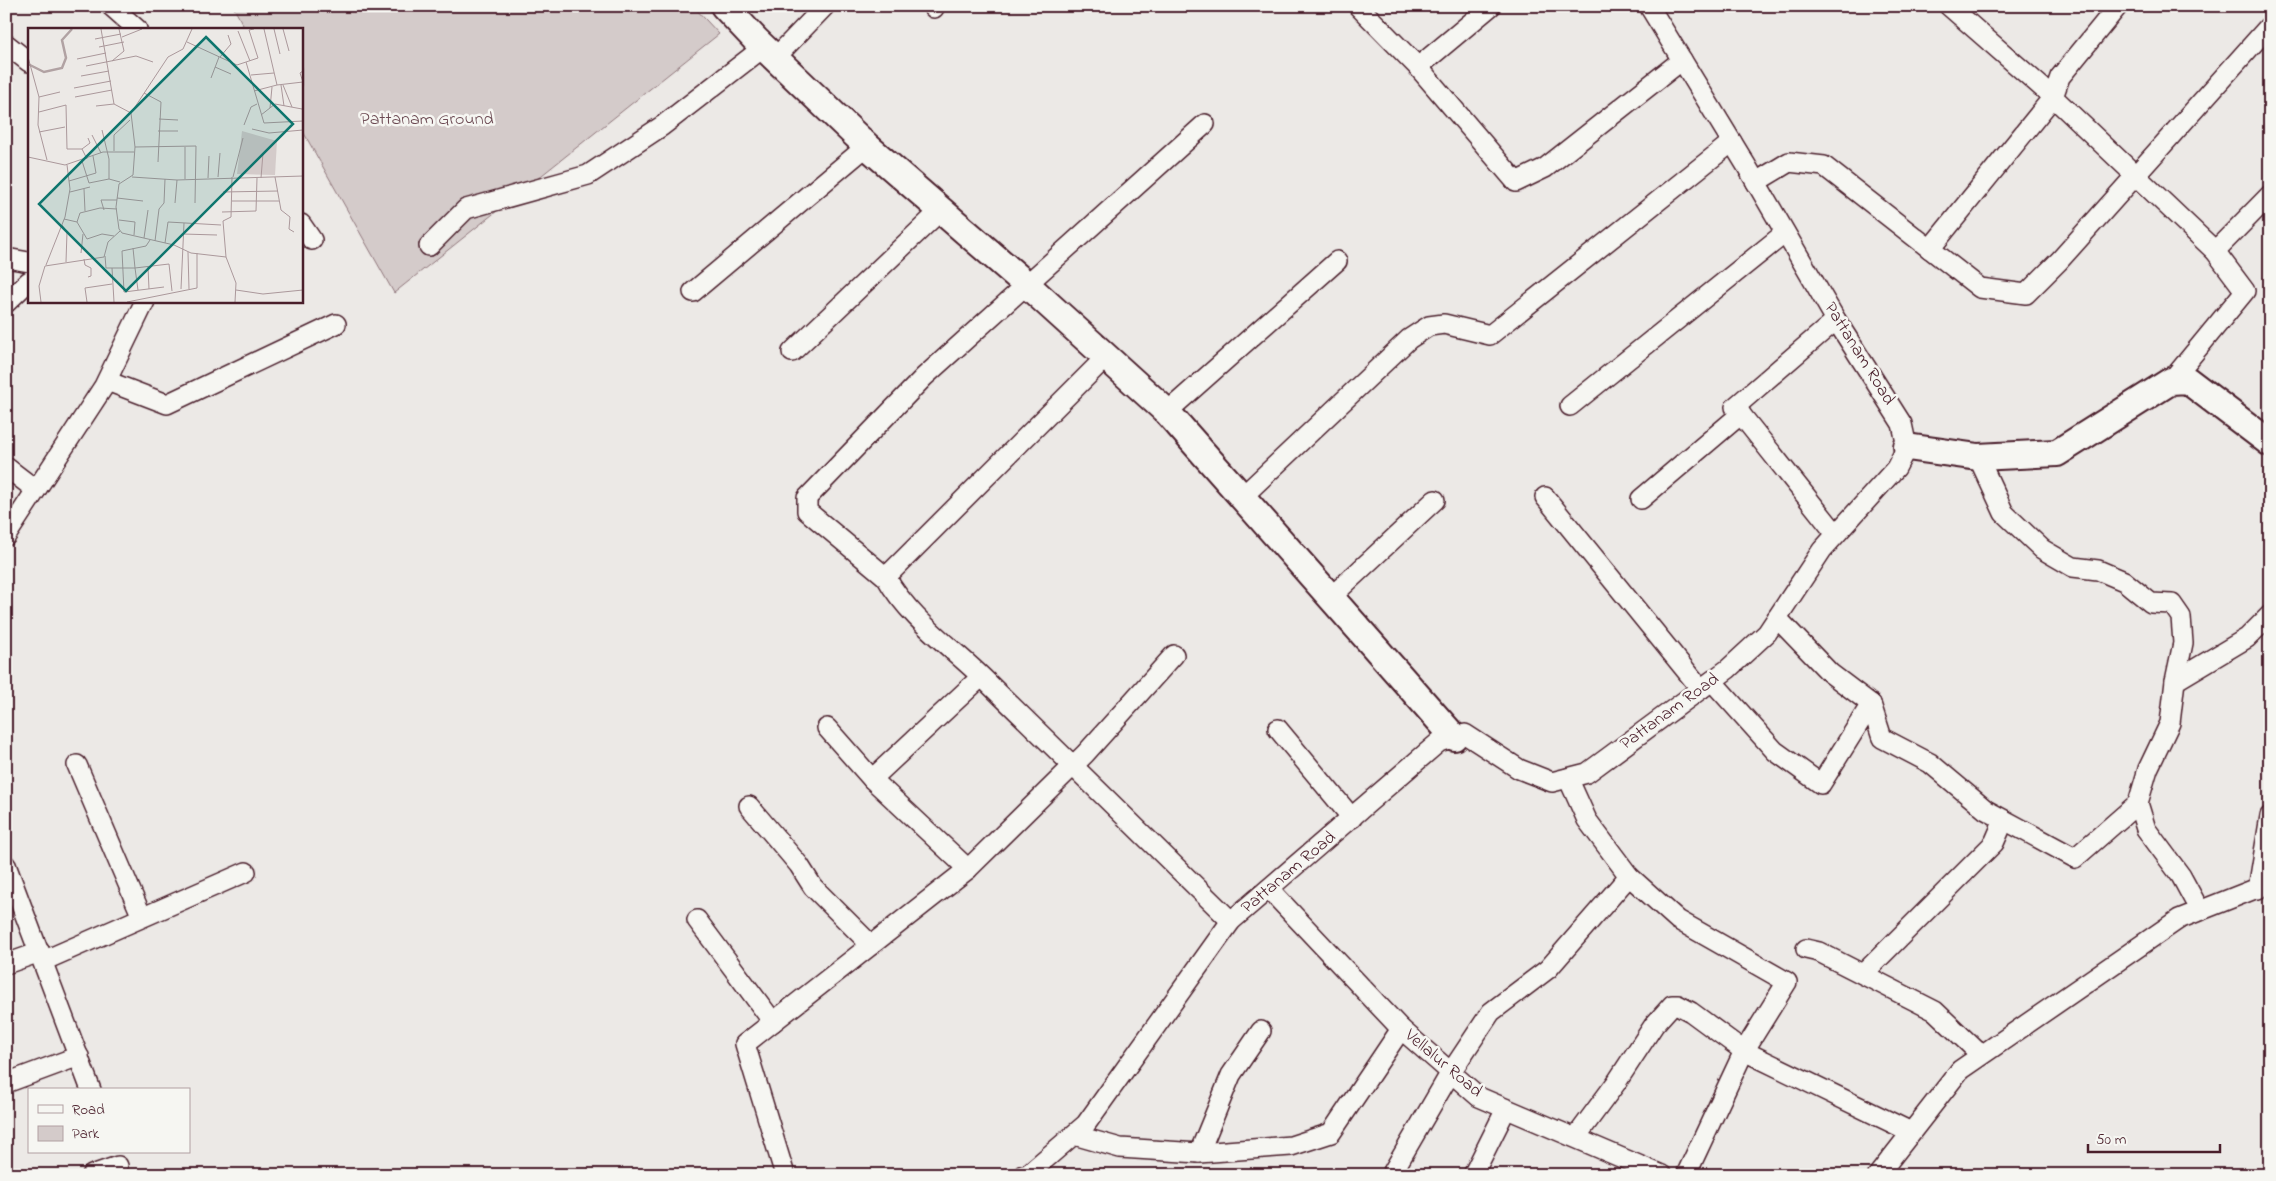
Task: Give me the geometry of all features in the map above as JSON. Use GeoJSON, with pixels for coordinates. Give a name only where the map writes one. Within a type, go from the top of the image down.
{"type":"FeatureCollection","features":[{"type":"Feature","properties":{"kind":"street"},"geometry":{"type":"LineString","coordinates":[[111,6],[136,28]]}},
{"type":"Feature","properties":{"kind":"street"},"geometry":{"type":"LineString","coordinates":[[724,6],[867,146],[1026,284],[1167,412],[1454,737]]}},
{"type":"Feature","properties":{"kind":"street"},"geometry":{"type":"LineString","coordinates":[[429,246],[466,209],[588,175],[770,52],[825,6]]}},
{"type":"Feature","properties":{"kind":"street"},"geometry":{"type":"LineString","coordinates":[[1358,6],[1418,67],[1516,182],[1545,168],[1682,60]]}},
{"type":"Feature","properties":{"kind":"street"},"geometry":{"type":"LineString","coordinates":[[1418,67],[1490,6]]}},
{"type":"Feature","properties":{"kind":"street","name":"Pattanam Road"},"geometry":{"type":"LineString","coordinates":[[1027,1174],[1086,1124],[1231,921],[1439,742],[1465,734],[1519,769],[1552,782],[1587,773],[1706,685],[1767,633],[1822,550],[1896,468],[1907,447],[1902,424],[1836,320],[1756,182],[1649,6]]}},
{"type":"Feature","properties":{"kind":"street"},"geometry":{"type":"LineString","coordinates":[[1930,249],[2053,97],[2060,76],[2118,6]]}},
{"type":"Feature","properties":{"kind":"street"},"geometry":{"type":"LineString","coordinates":[[1907,447],[1978,457],[2057,453],[2171,381],[2245,291],[2215,251],[2053,97],[1954,8]]}},
{"type":"Feature","properties":{"kind":"street"},"geometry":{"type":"LineString","coordinates":[[1756,182],[1789,162],[1824,166],[1980,288],[2026,294],[2136,176],[2270,25]]}},
{"type":"Feature","properties":{"kind":"street"},"geometry":{"type":"LineString","coordinates":[[6,44],[28,61]]}},
{"type":"Feature","properties":{"kind":"street"},"geometry":{"type":"LineString","coordinates":[[1205,124],[924,377],[807,498],[807,511],[886,577],[894,591],[937,636],[1231,921]]}},
{"type":"Feature","properties":{"kind":"street"},"geometry":{"type":"LineString","coordinates":[[1242,497],[1409,339],[1429,326],[1444,324],[1490,335],[1732,142]]}},
{"type":"Feature","properties":{"kind":"street"},"geometry":{"type":"LineString","coordinates":[[692,292],[867,146]]}},
{"type":"Feature","properties":{"kind":"street"},"geometry":{"type":"LineString","coordinates":[[2215,251],[2270,195]]}},
{"type":"Feature","properties":{"kind":"street"},"geometry":{"type":"LineString","coordinates":[[792,352],[941,210]]}},
{"type":"Feature","properties":{"kind":"street"},"geometry":{"type":"LineString","coordinates":[[302,225],[312,240]]}},
{"type":"Feature","properties":{"kind":"street"},"geometry":{"type":"LineString","coordinates":[[1570,406],[1786,233]]}},
{"type":"Feature","properties":{"kind":"street"},"geometry":{"type":"LineString","coordinates":[[6,258],[28,262]]}},
{"type":"Feature","properties":{"kind":"street"},"geometry":{"type":"LineString","coordinates":[[1167,412],[1337,261]]}},
{"type":"Feature","properties":{"kind":"street"},"geometry":{"type":"LineString","coordinates":[[6,302],[28,282]]}},
{"type":"Feature","properties":{"kind":"street"},"geometry":{"type":"LineString","coordinates":[[6,536],[107,380],[145,302]]}},
{"type":"Feature","properties":{"kind":"street"},"geometry":{"type":"LineString","coordinates":[[1836,320],[1735,407],[1836,534]]}},
{"type":"Feature","properties":{"kind":"street"},"geometry":{"type":"LineString","coordinates":[[107,380],[167,404],[336,324]]}},
{"type":"Feature","properties":{"kind":"street"},"geometry":{"type":"LineString","coordinates":[[886,577],[1106,357]]}},
{"type":"Feature","properties":{"kind":"street"},"geometry":{"type":"LineString","coordinates":[[2171,381],[2187,380],[2270,443]]}},
{"type":"Feature","properties":{"kind":"street"},"geometry":{"type":"LineString","coordinates":[[1641,498],[1741,414]]}},
{"type":"Feature","properties":{"kind":"street"},"geometry":{"type":"LineString","coordinates":[[1777,618],[1830,673],[1870,704],[1882,738],[1930,763],[1986,810],[2075,858],[2138,803],[2148,769],[2170,723],[2183,643],[2181,617],[2172,604],[2151,603],[2124,581],[2098,570],[2073,566],[2042,549],[2004,513],[1978,457]]}},
{"type":"Feature","properties":{"kind":"street"},"geometry":{"type":"LineString","coordinates":[[6,467],[36,490]]}},
{"type":"Feature","properties":{"kind":"street"},"geometry":{"type":"LineString","coordinates":[[1545,497],[1706,685],[1775,751],[1821,784],[1870,704]]}},
{"type":"Feature","properties":{"kind":"street"},"geometry":{"type":"LineString","coordinates":[[1331,597],[1435,500]]}},
{"type":"Feature","properties":{"kind":"street"},"geometry":{"type":"LineString","coordinates":[[2176,681],[2247,638],[2270,616]]}},
{"type":"Feature","properties":{"kind":"street"},"geometry":{"type":"LineString","coordinates":[[785,1175],[745,1044],[968,869],[1072,767],[1174,655]]}},
{"type":"Feature","properties":{"kind":"street"},"geometry":{"type":"LineString","coordinates":[[872,779],[981,677]]}},
{"type":"Feature","properties":{"kind":"street"},"geometry":{"type":"LineString","coordinates":[[827,728],[872,779],[968,869]]}},
{"type":"Feature","properties":{"kind":"street"},"geometry":{"type":"LineString","coordinates":[[1278,729],[1352,818]]}},
{"type":"Feature","properties":{"kind":"street"},"geometry":{"type":"LineString","coordinates":[[77,765],[142,917]]}},
{"type":"Feature","properties":{"kind":"street"},"geometry":{"type":"LineString","coordinates":[[1568,778],[1587,820],[1629,876],[1678,920],[1787,982],[1744,1051],[1686,1175]]}},
{"type":"Feature","properties":{"kind":"street"},"geometry":{"type":"LineString","coordinates":[[2138,803],[2146,830],[2181,876],[2200,911]]}},
{"type":"Feature","properties":{"kind":"street"},"geometry":{"type":"LineString","coordinates":[[749,806],[799,865],[813,887],[871,945]]}},
{"type":"Feature","properties":{"kind":"street"},"geometry":{"type":"LineString","coordinates":[[1878,1175],[1960,1070],[2179,919],[2264,886],[2270,816]]}},
{"type":"Feature","properties":{"kind":"street"},"geometry":{"type":"LineString","coordinates":[[1863,974],[1994,843],[2004,820]]}},
{"type":"Feature","properties":{"kind":"street"},"geometry":{"type":"LineString","coordinates":[[6,865],[90,1088]]}},
{"type":"Feature","properties":{"kind":"street"},"geometry":{"type":"LineString","coordinates":[[6,964],[42,957],[142,917],[246,872]]}},
{"type":"Feature","properties":{"kind":"street"},"geometry":{"type":"LineString","coordinates":[[1391,1175],[1451,1072],[1491,1012],[1548,968],[1629,876]]}},
{"type":"Feature","properties":{"kind":"street","name":"Vellalur Road"},"geometry":{"type":"LineString","coordinates":[[1269,889],[1401,1029],[1479,1097],[1576,1137],[1633,1169],[1662,1175]]}},
{"type":"Feature","properties":{"kind":"street"},"geometry":{"type":"LineString","coordinates":[[697,920],[773,1022]]}},
{"type":"Feature","properties":{"kind":"street"},"geometry":{"type":"LineString","coordinates":[[1806,950],[1819,952],[1935,1011],[1981,1055]]}},
{"type":"Feature","properties":{"kind":"street"},"geometry":{"type":"LineString","coordinates":[[1576,1137],[1654,1025],[1672,1005],[1678,1005],[1692,1012],[1744,1051],[1911,1132]]}},
{"type":"Feature","properties":{"kind":"street"},"geometry":{"type":"LineString","coordinates":[[1074,1135],[1120,1148],[1198,1153],[1291,1146],[1331,1133],[1401,1029]]}},
{"type":"Feature","properties":{"kind":"street"},"geometry":{"type":"LineString","coordinates":[[1198,1153],[1231,1075],[1261,1031]]}},
{"type":"Feature","properties":{"kind":"street"},"geometry":{"type":"LineString","coordinates":[[6,1083],[79,1056]]}},
{"type":"Feature","properties":{"kind":"street"},"geometry":{"type":"LineString","coordinates":[[1473,1175],[1506,1109]]}},
{"type":"Feature","properties":{"kind":"street"},"geometry":{"type":"LineString","coordinates":[[92,1175],[118,1164]]}},
{"type":"Feature","properties":{"kind":"green space","name":"Pattanam Ground"},"geometry":{"type":"Polygon","coordinates":[[[233,6],[693,6],[719,34],[394,293],[302,130],[302,28],[244,28],[233,6]]]}}]}
